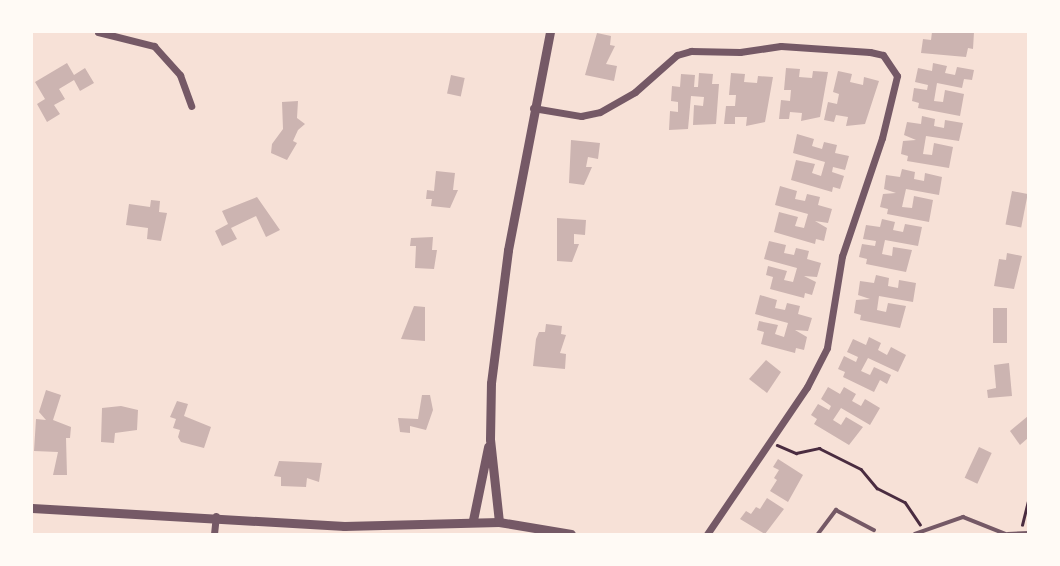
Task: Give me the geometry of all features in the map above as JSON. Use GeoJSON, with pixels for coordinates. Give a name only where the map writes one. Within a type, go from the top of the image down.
{"type":"FeatureCollection","features":[{"type":"Feature","properties":{"kind":"street"},"geometry":{"type":"LineString","coordinates":[[98,32],[154,46],[180,75],[191,106]]}},
{"type":"Feature","properties":{"kind":"street"},"geometry":{"type":"LineString","coordinates":[[499,522],[490,439],[491,383],[508,250],[533,108],[550,32]]}},
{"type":"Feature","properties":{"kind":"street"},"geometry":{"type":"LineString","coordinates":[[533,108],[581,116],[600,112],[635,92],[677,55],[691,51],[799,46],[870,52],[890,62],[897,76],[894,100],[842,256],[827,348],[807,387],[767,439],[707,534]]}},
{"type":"Feature","properties":{"kind":"street"},"geometry":{"type":"LineString","coordinates":[[473,520],[490,439]]}},
{"type":"Feature","properties":{"kind":"street"},"geometry":{"type":"LineString","coordinates":[[32,508],[216,516],[344,526],[473,520],[571,534]]}},
{"type":"Feature","properties":{"kind":"street"},"geometry":{"type":"LineString","coordinates":[[214,534],[216,516]]}},
{"type":"Feature","properties":{"kind":"lane"},"geometry":{"type":"LineString","coordinates":[[818,534],[836,510],[874,530]]}},
{"type":"Feature","properties":{"kind":"lane"},"geometry":{"type":"LineString","coordinates":[[915,534],[963,517],[1007,534],[1021,531],[1028,533]]}},
{"type":"Feature","properties":{"kind":"path"},"geometry":{"type":"LineString","coordinates":[[767,439],[792,452],[819,448],[866,472],[877,488],[905,502],[925,529]]}},
{"type":"Feature","properties":{"kind":"path"},"geometry":{"type":"LineString","coordinates":[[1021,531],[1028,501]]}},
{"type":"Feature","properties":{"kind":"building"},"geometry":{"type":"Polygon","coordinates":[[[932,32],[974,32],[973,49],[968,48],[966,57],[921,53],[923,39],[931,40],[932,32]]]}},
{"type":"Feature","properties":{"kind":"building"},"geometry":{"type":"Polygon","coordinates":[[[597,33],[611,36],[610,45],[615,46],[606,64],[617,66],[614,81],[585,75],[597,33]]]}},
{"type":"Feature","properties":{"kind":"building"},"geometry":{"type":"Polygon","coordinates":[[[67,63],[74,75],[85,68],[94,83],[80,91],[74,80],[59,89],[65,99],[54,105],[60,114],[47,122],[37,104],[45,99],[35,82],[67,63]]]}},
{"type":"Feature","properties":{"kind":"building"},"geometry":{"type":"Polygon","coordinates":[[[933,63],[947,66],[945,73],[955,75],[957,67],[974,70],[972,80],[964,79],[962,88],[937,83],[934,101],[943,102],[945,90],[964,94],[960,116],[918,108],[919,103],[912,101],[914,88],[927,90],[928,85],[915,82],[918,68],[932,71],[933,63]]]}},
{"type":"Feature","properties":{"kind":"building"},"geometry":{"type":"Polygon","coordinates":[[[786,68],[800,69],[799,77],[812,78],[813,71],[828,72],[820,117],[801,121],[802,113],[790,112],[789,119],[779,119],[781,100],[790,101],[791,90],[784,90],[786,68]]]}},
{"type":"Feature","properties":{"kind":"building"},"geometry":{"type":"Polygon","coordinates":[[[838,71],[852,74],[850,82],[863,85],[864,77],[879,81],[865,124],[846,126],[848,117],[836,115],[834,122],[824,120],[828,102],[837,104],[839,94],[833,92],[838,71]]]}},
{"type":"Feature","properties":{"kind":"building"},"geometry":{"type":"Polygon","coordinates":[[[699,73],[713,74],[712,84],[719,84],[716,124],[693,125],[694,105],[703,106],[704,97],[691,96],[688,129],[669,130],[670,111],[678,112],[678,102],[671,101],[672,86],[680,87],[681,74],[695,75],[694,87],[698,87],[699,73]]]}},
{"type":"Feature","properties":{"kind":"building"},"geometry":{"type":"Polygon","coordinates":[[[731,73],[745,74],[744,82],[757,83],[758,76],[773,77],[765,122],[746,126],[747,117],[735,117],[735,124],[724,124],[726,106],[735,106],[736,95],[729,95],[731,73]]]}},
{"type":"Feature","properties":{"kind":"building"},"geometry":{"type":"Polygon","coordinates":[[[451,75],[465,78],[461,96],[447,94],[451,75]]]}},
{"type":"Feature","properties":{"kind":"building"},"geometry":{"type":"Polygon","coordinates":[[[298,101],[297,118],[305,124],[298,130],[293,141],[297,143],[287,160],[271,153],[272,144],[283,129],[282,102],[298,101]]]}},
{"type":"Feature","properties":{"kind":"building"},"geometry":{"type":"Polygon","coordinates":[[[922,116],[935,119],[934,126],[944,128],[945,120],[963,123],[959,141],[926,136],[923,154],[932,155],[934,143],[953,147],[949,168],[907,161],[908,156],[901,154],[903,141],[916,140],[904,135],[907,122],[921,124],[922,116]]]}},
{"type":"Feature","properties":{"kind":"building"},"geometry":{"type":"Polygon","coordinates":[[[797,134],[814,139],[812,146],[822,149],[824,142],[837,145],[835,153],[849,156],[845,170],[833,167],[832,172],[844,176],[840,189],[833,187],[832,192],[791,180],[796,160],[815,164],[812,173],[821,176],[825,162],[793,153],[797,134]]]}},
{"type":"Feature","properties":{"kind":"building"},"geometry":{"type":"Polygon","coordinates":[[[571,140],[600,143],[598,159],[588,157],[586,167],[592,167],[584,185],[569,183],[571,140]]]}},
{"type":"Feature","properties":{"kind":"building"},"geometry":{"type":"Polygon","coordinates":[[[902,169],[915,172],[914,179],[924,181],[925,173],[942,177],[939,195],[906,189],[902,207],[912,208],[914,196],[933,200],[929,222],[887,214],[888,209],[880,207],[883,194],[896,193],[884,189],[886,175],[900,177],[902,169]]]}},
{"type":"Feature","properties":{"kind":"building"},"geometry":{"type":"Polygon","coordinates":[[[436,171],[455,173],[453,190],[458,190],[450,208],[431,206],[432,199],[426,199],[427,190],[434,191],[436,171]]]}},
{"type":"Feature","properties":{"kind":"building"},"geometry":{"type":"Polygon","coordinates":[[[780,186],[797,191],[795,199],[805,201],[807,194],[820,197],[818,205],[832,209],[828,223],[815,221],[827,228],[824,241],[816,239],[815,244],[774,232],[779,212],[798,217],[795,226],[804,228],[808,214],[775,205],[780,186]]]}},
{"type":"Feature","properties":{"kind":"building"},"geometry":{"type":"Polygon","coordinates":[[[1012,191],[1028,194],[1021,227],[1006,224],[1012,191]]]}},
{"type":"Feature","properties":{"kind":"building"},"geometry":{"type":"Polygon","coordinates":[[[257,197],[280,230],[266,237],[256,216],[231,228],[237,239],[222,246],[215,231],[228,224],[222,211],[257,197]]]}},
{"type":"Feature","properties":{"kind":"building"},"geometry":{"type":"Polygon","coordinates":[[[151,200],[160,201],[159,212],[167,213],[161,241],[147,239],[148,228],[126,225],[129,204],[150,207],[151,200]]]}},
{"type":"Feature","properties":{"kind":"building"},"geometry":{"type":"Polygon","coordinates":[[[557,218],[586,220],[585,235],[574,234],[574,244],[579,244],[572,262],[557,261],[557,218]]]}},
{"type":"Feature","properties":{"kind":"building"},"geometry":{"type":"Polygon","coordinates":[[[882,219],[895,222],[893,230],[903,232],[905,224],[922,227],[918,246],[885,240],[882,254],[892,256],[893,247],[912,250],[906,272],[866,264],[867,259],[859,257],[862,244],[875,246],[876,241],[863,239],[866,225],[880,227],[882,219]]]}},
{"type":"Feature","properties":{"kind":"building"},"geometry":{"type":"Polygon","coordinates":[[[433,237],[432,250],[437,250],[434,269],[415,268],[416,246],[410,246],[411,238],[433,237]]]}},
{"type":"Feature","properties":{"kind":"building"},"geometry":{"type":"Polygon","coordinates":[[[769,241],[786,245],[784,253],[794,255],[796,248],[809,251],[807,259],[821,263],[817,277],[804,276],[816,282],[812,295],[805,293],[804,298],[770,289],[773,277],[766,275],[768,266],[787,271],[784,280],[793,282],[797,268],[764,259],[769,241]]]}},
{"type":"Feature","properties":{"kind":"building"},"geometry":{"type":"Polygon","coordinates":[[[1007,253],[1022,256],[1014,289],[994,286],[999,259],[1006,260],[1007,253]]]}},
{"type":"Feature","properties":{"kind":"building"},"geometry":{"type":"Polygon","coordinates":[[[876,275],[889,278],[888,286],[898,288],[899,280],[916,283],[913,302],[879,296],[877,310],[886,312],[888,303],[906,306],[900,328],[860,320],[861,315],[854,313],[856,300],[870,299],[858,295],[860,281],[874,283],[876,275]]]}},
{"type":"Feature","properties":{"kind":"building"},"geometry":{"type":"Polygon","coordinates":[[[760,295],[777,300],[775,308],[785,310],[787,303],[800,306],[798,314],[812,318],[808,331],[795,330],[807,337],[804,350],[796,348],[795,353],[761,344],[764,332],[757,330],[759,321],[778,325],[775,334],[784,337],[788,323],[755,314],[760,295]]]}},
{"type":"Feature","properties":{"kind":"building"},"geometry":{"type":"Polygon","coordinates":[[[414,306],[425,307],[425,341],[401,339],[414,306]]]}},
{"type":"Feature","properties":{"kind":"building"},"geometry":{"type":"Polygon","coordinates":[[[993,308],[1007,308],[1007,343],[993,343],[993,308]]]}},
{"type":"Feature","properties":{"kind":"building"},"geometry":{"type":"Polygon","coordinates":[[[546,324],[562,326],[561,334],[566,335],[560,353],[566,354],[565,369],[533,366],[536,339],[539,332],[545,332],[546,324]]]}},
{"type":"Feature","properties":{"kind":"building"},"geometry":{"type":"Polygon","coordinates":[[[869,337],[881,343],[878,350],[887,355],[891,347],[906,355],[898,372],[868,358],[861,371],[870,375],[874,367],[891,375],[887,384],[880,380],[874,392],[843,377],[845,372],[838,369],[844,356],[856,362],[858,357],[847,352],[853,339],[866,345],[869,337]]]}},
{"type":"Feature","properties":{"kind":"building"},"geometry":{"type":"Polygon","coordinates":[[[766,360],[781,372],[767,393],[749,379],[766,360]]]}},
{"type":"Feature","properties":{"kind":"building"},"geometry":{"type":"Polygon","coordinates":[[[1009,363],[1012,396],[988,398],[987,390],[996,388],[994,365],[1009,363]]]}},
{"type":"Feature","properties":{"kind":"building"},"geometry":{"type":"Polygon","coordinates":[[[828,387],[840,394],[844,387],[856,394],[852,401],[861,406],[865,399],[880,408],[870,425],[841,408],[833,420],[841,425],[846,417],[863,427],[849,445],[814,424],[817,419],[811,415],[818,404],[829,410],[831,406],[821,399],[828,387]]]}},
{"type":"Feature","properties":{"kind":"building"},"geometry":{"type":"Polygon","coordinates":[[[46,390],[61,395],[53,420],[71,427],[70,438],[66,438],[67,475],[53,475],[58,452],[34,451],[36,419],[46,420],[39,412],[46,390]]]}},
{"type":"Feature","properties":{"kind":"building"},"geometry":{"type":"Polygon","coordinates":[[[422,395],[430,395],[433,410],[426,430],[410,426],[410,433],[400,432],[398,418],[418,419],[422,395]]]}},
{"type":"Feature","properties":{"kind":"building"},"geometry":{"type":"Polygon","coordinates":[[[177,401],[188,404],[184,416],[211,427],[204,448],[181,442],[178,437],[180,430],[173,428],[176,419],[170,417],[177,401]]]}},
{"type":"Feature","properties":{"kind":"building"},"geometry":{"type":"Polygon","coordinates":[[[121,406],[138,410],[137,430],[115,433],[114,443],[101,442],[102,408],[121,406]]]}},
{"type":"Feature","properties":{"kind":"building"},"geometry":{"type":"Polygon","coordinates":[[[1028,416],[1028,438],[1020,445],[1010,431],[1028,416]]]}},
{"type":"Feature","properties":{"kind":"building"},"geometry":{"type":"Polygon","coordinates":[[[979,447],[992,453],[977,484],[965,478],[979,447]]]}},
{"type":"Feature","properties":{"kind":"building"},"geometry":{"type":"Polygon","coordinates":[[[778,459],[803,475],[788,502],[770,491],[777,480],[774,478],[779,470],[773,467],[778,459]]]}},
{"type":"Feature","properties":{"kind":"building"},"geometry":{"type":"Polygon","coordinates":[[[279,461],[322,463],[319,482],[307,478],[306,487],[281,486],[281,477],[274,476],[279,461]]]}},
{"type":"Feature","properties":{"kind":"building"},"geometry":{"type":"Polygon","coordinates":[[[767,498],[784,509],[765,534],[740,519],[746,511],[751,514],[756,507],[760,509],[767,498]]]}}]}
